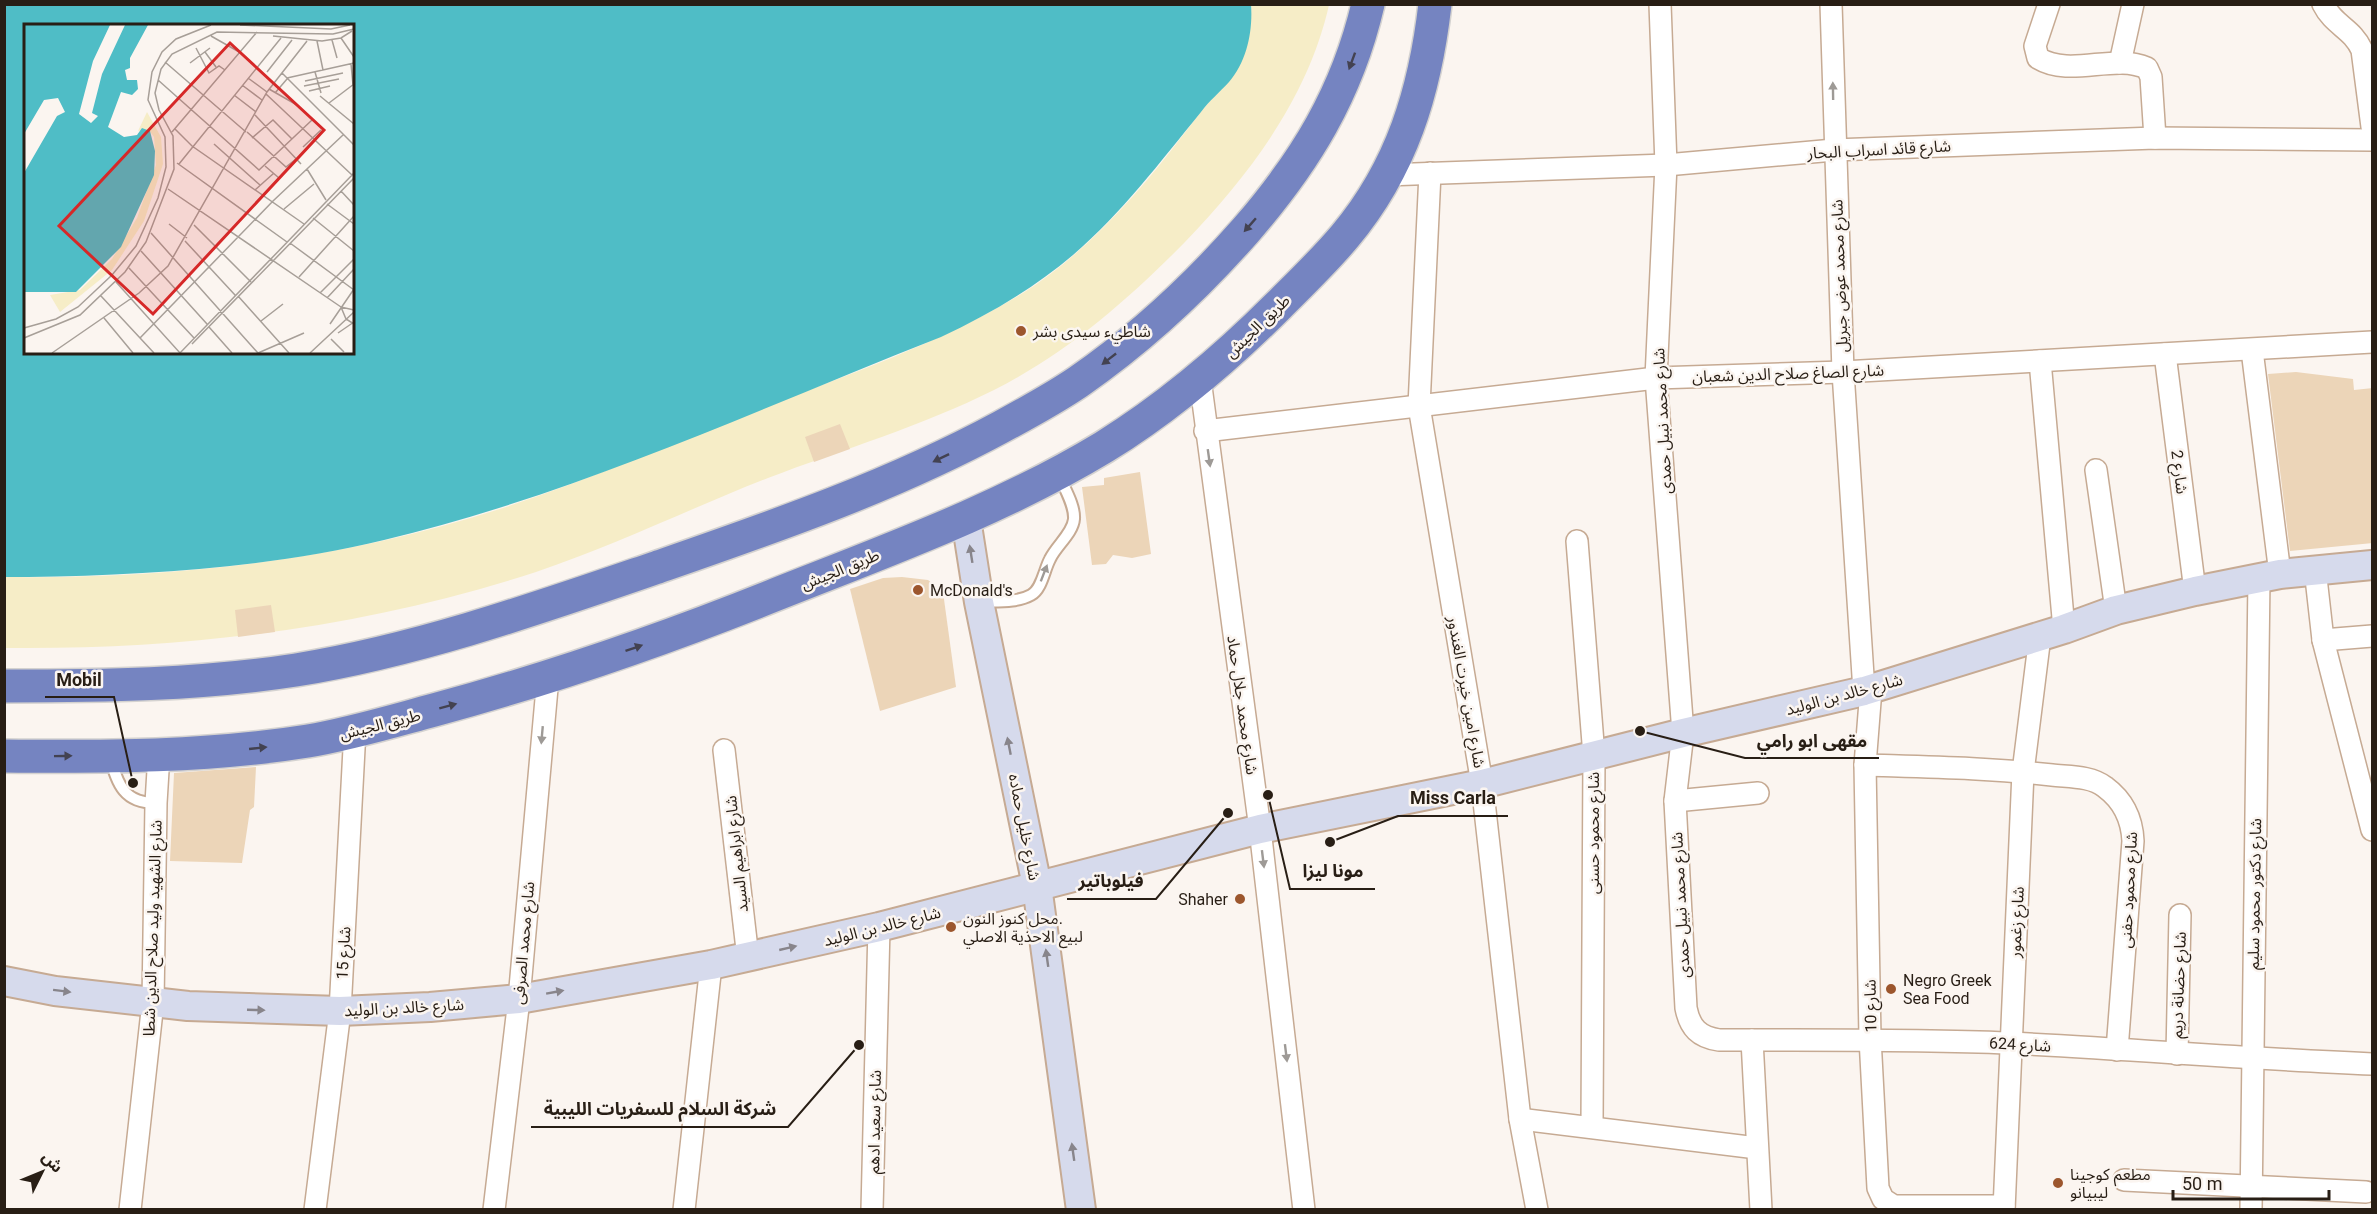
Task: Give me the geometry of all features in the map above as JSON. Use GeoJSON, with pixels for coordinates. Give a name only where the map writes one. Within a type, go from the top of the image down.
{"type":"FeatureCollection","features":[{"type":"Feature","properties":{"kind":"highway"},"geometry":{"type":"LineString","coordinates":[[4,686],[122,686],[177,683],[238,678],[361,657],[538,608],[727,543],[837,504],[945,456],[1075,385],[1173,305],[1233,245],[1287,180],[1324,123],[1352,60],[1368,4]]}},
{"type":"Feature","properties":{"kind":"highway","name":"طريق الجيش"},"geometry":{"type":"LineString","coordinates":[[4,756],[159,754],[274,746],[355,730],[548,677],[726,615],[966,519],[1058,473],[1137,426],[1200,379],[1242,341],[1347,234],[1386,176],[1412,119],[1428,59],[1435,4]]}},
{"type":"Feature","properties":{"kind":"street","name":"شارع محمد نبيل حمدى"},"geometry":{"type":"LineString","coordinates":[[1660,4],[1666,165],[1656,378],[1683,733],[1675,801],[1686,1008]]}},
{"type":"Feature","properties":{"kind":"street","name":"شارع محمد عوض جبريل"},"geometry":{"type":"LineString","coordinates":[[1831,4],[1843,372],[1867,690]]}},
{"type":"Feature","properties":{"kind":"street"},"geometry":{"type":"LineString","coordinates":[[2049,4],[2035,46],[2038,58],[2061,66],[2120,63],[2138,64],[2147,68],[2151,76],[2156,138]]}},
{"type":"Feature","properties":{"kind":"street"},"geometry":{"type":"LineString","coordinates":[[2120,63],[2133,4]]}},
{"type":"Feature","properties":{"kind":"street"},"geometry":{"type":"LineString","coordinates":[[2323,4],[2328,15],[2338,25],[2350,31],[2357,38],[2362,50],[2373,127]]}},
{"type":"Feature","properties":{"kind":"street","name":"شارع قائد اسراب البحار"},"geometry":{"type":"LineString","coordinates":[[1386,176],[1666,165],[1834,150],[2156,138],[2373,140]]}},
{"type":"Feature","properties":{"kind":"street","name":"شارع امين خيرت الغندور"},"geometry":{"type":"LineString","coordinates":[[1430,173],[1419,406],[1482,784],[1520,1119],[1537,1209]]}},
{"type":"Feature","properties":{"kind":"street","name":"شارع الصاغ صلاح الدين شعبان"},"geometry":{"type":"LineString","coordinates":[[1205,431],[1656,378],[1843,372],[2373,342]]}},
{"type":"Feature","properties":{"kind":"street","name":"شارع دكتور محمود سليم"},"geometry":{"type":"LineString","coordinates":[[2252,350],[2270,576],[2252,1059],[2252,1209]]}},
{"type":"Feature","properties":{"kind":"street","name":"شارع 2"},"geometry":{"type":"LineString","coordinates":[[2164,354],[2195,591]]}},
{"type":"Feature","properties":{"kind":"street","name":"شارع زغمور"},"geometry":{"type":"LineString","coordinates":[[2004,1208],[2023,771],[2052,632],[2040,361]]}},
{"type":"Feature","properties":{"kind":"street","name":"شارع محمد جلال حماد"},"geometry":{"type":"LineString","coordinates":[[1200,379],[1205,431],[1260,829],[1304,1209]]}},
{"type":"Feature","properties":{"kind":"street"},"geometry":{"type":"LineString","coordinates":[[2096,470],[2116,610]]}},
{"type":"Feature","properties":{"kind":"street","name":"شارع خليل حماده"},"geometry":{"type":"LineString","coordinates":[[966,519],[979,602],[1037,886],[1081,1209]]}},
{"type":"Feature","properties":{"kind":"street","name":"شارع محمود حسنى"},"geometry":{"type":"LineString","coordinates":[[1577,541],[1593,756],[1592,1126]]}},
{"type":"Feature","properties":{"kind":"street","name":"شارع خالد بن الوليد"},"geometry":{"type":"LineString","coordinates":[[4,981],[55,991],[239,1009],[340,1011],[430,1007],[519,999],[748,958],[879,927],[1260,829],[1482,784],[1683,733],[1867,690],[2116,610],[2195,591],[2315,569],[2373,565]]}},
{"type":"Feature","properties":{"kind":"street"},"geometry":{"type":"LineString","coordinates":[[2315,569],[2323,640],[2373,830]]}},
{"type":"Feature","properties":{"kind":"street"},"geometry":{"type":"LineString","coordinates":[[2323,640],[2373,636]]}},
{"type":"Feature","properties":{"kind":"street","name":"شارع محمد الصرفى"},"geometry":{"type":"LineString","coordinates":[[494,1209],[519,999],[548,677]]}},
{"type":"Feature","properties":{"kind":"street","name":"شارع 10"},"geometry":{"type":"LineString","coordinates":[[1867,690],[1865,765],[1870,1038],[1878,1188],[1883,1199],[1894,1206],[2004,1208]]}},
{"type":"Feature","properties":{"kind":"street","name":"شارع 15"},"geometry":{"type":"LineString","coordinates":[[315,1209],[340,1011],[355,730]]}},
{"type":"Feature","properties":{"kind":"street","name":"شارع ابراهيم السيد"},"geometry":{"type":"LineString","coordinates":[[724,750],[748,958]]}},
{"type":"Feature","properties":{"kind":"street","name":"شارع الشهيد وليد صلاح الدين شطا"},"geometry":{"type":"LineString","coordinates":[[130,1209],[153,1002],[156,803],[159,754]]}},
{"type":"Feature","properties":{"kind":"street","name":"شارع محمود حفنى"},"geometry":{"type":"LineString","coordinates":[[1865,765],[2023,771],[2086,778],[2104,786],[2121,800],[2132,823],[2133,842],[2116,1050]]}},
{"type":"Feature","properties":{"kind":"street"},"geometry":{"type":"LineString","coordinates":[[1675,801],[1758,792]]}},
{"type":"Feature","properties":{"kind":"street","name":"شارع حضانة دريم"},"geometry":{"type":"LineString","coordinates":[[2177,1054],[2180,915]]}},
{"type":"Feature","properties":{"kind":"street","name":"شارع سعيد ادهم"},"geometry":{"type":"LineString","coordinates":[[872,1209],[879,927]]}},
{"type":"Feature","properties":{"kind":"street"},"geometry":{"type":"LineString","coordinates":[[684,1209],[711,965]]}},
{"type":"Feature","properties":{"kind":"street","name":"شارع 624"},"geometry":{"type":"LineString","coordinates":[[1686,1008],[1692,1026],[1706,1038],[1752,1040],[1870,1038],[2011,1043],[2252,1059],[2373,1064]]}},
{"type":"Feature","properties":{"kind":"street"},"geometry":{"type":"LineString","coordinates":[[1752,1040],[1761,1209]]}},
{"type":"Feature","properties":{"kind":"street"},"geometry":{"type":"LineString","coordinates":[[1520,1119],[1758,1148]]}},
{"type":"Feature","properties":{"kind":"street"},"geometry":{"type":"LineString","coordinates":[[2124,1180],[2366,1192]]}},
{"type":"Feature","properties":{"kind":"lane"},"geometry":{"type":"LineString","coordinates":[[979,602],[1022,599],[1034,593],[1038,588],[1049,560],[1071,529],[1074,520],[1073,511],[1058,473]]}},
{"type":"Feature","properties":{"kind":"lane"},"geometry":{"type":"LineString","coordinates":[[109,755],[122,790],[140,801],[156,803]]}},
{"type":"Feature","properties":{"kind":"sand","name":"شاطيء سيدى بشر"},"geometry":{"type":"Polygon","coordinates":[[[1251,5],[1329,5],[1307,72],[1274,133],[1254,162],[1209,216],[1119,305],[1047,359],[994,390],[939,415],[768,478],[536,572],[406,608],[274,632],[207,640],[72,648],[5,648],[5,577],[132,574],[258,563],[383,541],[445,525],[536,497],[626,463],[886,360],[990,312],[1046,278],[1089,241],[1130,200],[1235,73],[1244,51],[1251,5]]]}},
{"type":"Feature","properties":{"kind":"water"},"geometry":{"type":"Polygon","coordinates":[[[5,4],[1251,4],[1248,45],[1235,74],[1108,222],[1073,255],[1042,279],[976,320],[941,337],[597,475],[456,521],[340,550],[296,557],[163,572],[4,577],[5,4]]]}},
{"type":"Feature","properties":{"kind":"building"},"geometry":{"type":"Polygon","coordinates":[[[2296,372],[2353,379],[2354,390],[2373,388],[2373,543],[2290,551],[2268,374],[2296,372]]]}},
{"type":"Feature","properties":{"kind":"building"},"geometry":{"type":"Polygon","coordinates":[[[840,424],[850,449],[814,462],[805,437],[840,424]]]}},
{"type":"Feature","properties":{"kind":"building"},"geometry":{"type":"Polygon","coordinates":[[[1140,472],[1151,554],[1132,558],[1113,555],[1106,564],[1092,565],[1082,487],[1104,485],[1104,478],[1140,472]]]}},
{"type":"Feature","properties":{"kind":"building"},"geometry":{"type":"Polygon","coordinates":[[[902,577],[928,580],[943,592],[956,687],[880,711],[850,589],[883,578],[902,577]]]}},
{"type":"Feature","properties":{"kind":"building"},"geometry":{"type":"Polygon","coordinates":[[[271,605],[275,632],[238,637],[235,610],[271,605]]]}},
{"type":"Feature","properties":{"kind":"building"},"geometry":{"type":"Polygon","coordinates":[[[256,767],[254,807],[250,810],[242,863],[170,861],[174,773],[256,767]]]}},
{"type":"Feature","properties":{"kind":"place","name":"شاطيء سيدى بشر"},"geometry":{"type":"Point","coordinates":[1021,331]}},
{"type":"Feature","properties":{"kind":"place","name":"McDonald's"},"geometry":{"type":"Point","coordinates":[918,590]}},
{"type":"Feature","properties":{"kind":"place","name":"مقهى ابو رامي"},"geometry":{"type":"Point","coordinates":[1640,731]}},
{"type":"Feature","properties":{"kind":"place","name":"Mobil"},"geometry":{"type":"Point","coordinates":[133,783]}},
{"type":"Feature","properties":{"kind":"place","name":"مونا ليزا"},"geometry":{"type":"Point","coordinates":[1268,795]}},
{"type":"Feature","properties":{"kind":"place","name":"فيلوباتير"},"geometry":{"type":"Point","coordinates":[1228,813]}},
{"type":"Feature","properties":{"kind":"place","name":"Miss Carla"},"geometry":{"type":"Point","coordinates":[1330,842]}},
{"type":"Feature","properties":{"kind":"place","name":"Shaher"},"geometry":{"type":"Point","coordinates":[1240,899]}},
{"type":"Feature","properties":{"kind":"place","name":"محل كنوز النون. لبيع الاحذية الاصلي"},"geometry":{"type":"Point","coordinates":[951,927]}},
{"type":"Feature","properties":{"kind":"place","name":"Negro Greek Sea Food"},"geometry":{"type":"Point","coordinates":[1891,989]}},
{"type":"Feature","properties":{"kind":"place","name":"شركة السلام للسفريات الليبية"},"geometry":{"type":"Point","coordinates":[859,1045]}},
{"type":"Feature","properties":{"kind":"place","name":"مطعم كوجينا ليبيانو"},"geometry":{"type":"Point","coordinates":[2058,1183]}}]}
